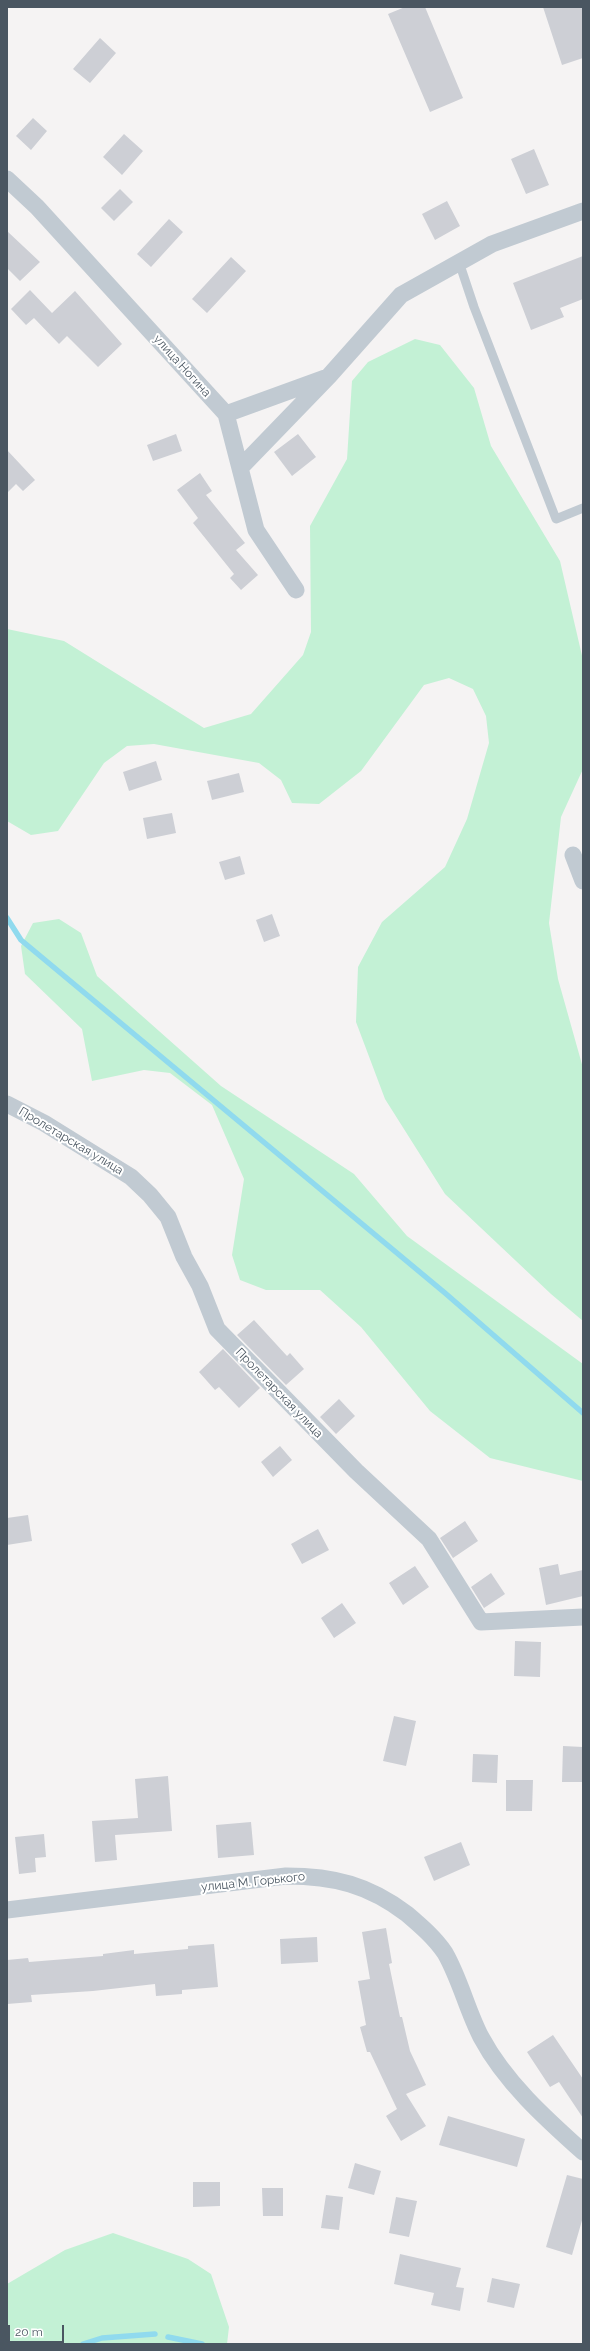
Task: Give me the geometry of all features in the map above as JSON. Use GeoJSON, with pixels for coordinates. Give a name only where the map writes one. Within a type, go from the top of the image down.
{"type":"FeatureCollection","features":[{"type":"Feature","properties":{"kind":"street","name":"улица Ногина"},"geometry":{"type":"LineString","coordinates":[[7,179],[37,207],[226,414],[241,467],[256,530],[296,590]]}},
{"type":"Feature","properties":{"kind":"street"},"geometry":{"type":"LineString","coordinates":[[241,467],[329,376],[401,295],[492,244],[583,211]]}},
{"type":"Feature","properties":{"kind":"street"},"geometry":{"type":"LineString","coordinates":[[226,414],[329,376]]}},
{"type":"Feature","properties":{"kind":"street"},"geometry":{"type":"LineString","coordinates":[[573,855],[583,881]]}},
{"type":"Feature","properties":{"kind":"street","name":"Пролетарская улица"},"geometry":{"type":"LineString","coordinates":[[7,1104],[44,1123],[131,1177],[150,1195],[168,1217],[184,1257],[200,1286],[217,1329],[356,1471],[429,1540],[481,1622],[583,1617]]}},
{"type":"Feature","properties":{"kind":"street","name":"улица М. Горького"},"geometry":{"type":"LineString","coordinates":[[7,1910],[286,1876],[316,1876],[370,1890],[393,1904],[425,1928],[444,1953],[481,2037],[510,2080],[549,2121],[583,2152]]}},
{"type":"Feature","properties":{"kind":"lane"},"geometry":{"type":"LineString","coordinates":[[459,262],[474,307],[556,519],[583,508]]}},
{"type":"Feature","properties":{"kind":"green space"},"geometry":{"type":"Polygon","coordinates":[[[415,339],[440,345],[474,388],[491,446],[560,561],[583,660],[583,769],[561,817],[549,923],[558,979],[583,1068],[583,1321],[551,1294],[445,1194],[385,1099],[356,1022],[358,967],[382,922],[445,867],[467,819],[489,743],[486,716],[473,689],[449,678],[424,685],[361,771],[319,804],[292,803],[281,780],[259,763],[154,744],[127,746],[104,763],[58,831],[31,835],[7,821],[7,629],[64,641],[204,728],[251,714],[303,655],[311,632],[310,526],[347,459],[352,381],[368,362],[415,339]]]}},
{"type":"Feature","properties":{"kind":"green space"},"geometry":{"type":"Polygon","coordinates":[[[59,919],[81,933],[97,976],[221,1086],[354,1174],[407,1236],[583,1364],[583,1481],[490,1458],[430,1411],[361,1327],[320,1290],[266,1290],[240,1280],[232,1255],[244,1179],[212,1105],[170,1073],[144,1070],[92,1081],[82,1029],[25,974],[21,946],[33,923],[59,919]]]}},
{"type":"Feature","properties":{"kind":"green space"},"geometry":{"type":"Polygon","coordinates":[[[113,2233],[188,2259],[211,2274],[229,2327],[227,2344],[7,2344],[7,2284],[65,2250],[113,2233]]]}},
{"type":"Feature","properties":{"kind":"building"},"geometry":{"type":"Polygon","coordinates":[[[405,7],[425,7],[463,98],[430,112],[388,14],[405,7]]]}},
{"type":"Feature","properties":{"kind":"building"},"geometry":{"type":"Polygon","coordinates":[[[543,7],[583,7],[583,58],[562,65],[543,7]]]}},
{"type":"Feature","properties":{"kind":"building"},"geometry":{"type":"Polygon","coordinates":[[[100,38],[116,53],[90,83],[73,69],[100,38]]]}},
{"type":"Feature","properties":{"kind":"building"},"geometry":{"type":"Polygon","coordinates":[[[33,118],[47,131],[31,150],[16,136],[33,118]]]}},
{"type":"Feature","properties":{"kind":"building"},"geometry":{"type":"Polygon","coordinates":[[[124,134],[143,151],[122,175],[103,157],[124,134]]]}},
{"type":"Feature","properties":{"kind":"building"},"geometry":{"type":"Polygon","coordinates":[[[534,149],[549,185],[526,194],[511,159],[534,149]]]}},
{"type":"Feature","properties":{"kind":"building"},"geometry":{"type":"Polygon","coordinates":[[[120,189],[133,202],[114,221],[101,208],[120,189]]]}},
{"type":"Feature","properties":{"kind":"building"},"geometry":{"type":"Polygon","coordinates":[[[447,201],[460,226],[435,240],[422,214],[447,201]]]}},
{"type":"Feature","properties":{"kind":"building"},"geometry":{"type":"Polygon","coordinates":[[[169,219],[183,232],[151,267],[137,254],[169,219]]]}},
{"type":"Feature","properties":{"kind":"building"},"geometry":{"type":"Polygon","coordinates":[[[7,231],[40,262],[20,281],[7,268],[7,231]]]}},
{"type":"Feature","properties":{"kind":"building"},"geometry":{"type":"Polygon","coordinates":[[[583,256],[583,299],[560,308],[564,317],[531,330],[513,283],[583,256]]]}},
{"type":"Feature","properties":{"kind":"building"},"geometry":{"type":"Polygon","coordinates":[[[231,257],[246,271],[207,313],[192,299],[231,257]]]}},
{"type":"Feature","properties":{"kind":"building"},"geometry":{"type":"Polygon","coordinates":[[[30,290],[52,313],[75,291],[122,344],[98,367],[67,336],[59,344],[34,318],[26,325],[11,309],[30,290]]]}},
{"type":"Feature","properties":{"kind":"building"},"geometry":{"type":"Polygon","coordinates":[[[176,434],[182,451],[153,461],[147,445],[176,434]]]}},
{"type":"Feature","properties":{"kind":"building"},"geometry":{"type":"Polygon","coordinates":[[[298,434],[316,457],[292,476],[274,452],[298,434]]]}},
{"type":"Feature","properties":{"kind":"building"},"geometry":{"type":"Polygon","coordinates":[[[7,450],[35,480],[23,491],[16,484],[7,493],[7,450]]]}},
{"type":"Feature","properties":{"kind":"building"},"geometry":{"type":"Polygon","coordinates":[[[200,473],[212,491],[206,495],[245,543],[236,550],[258,575],[241,590],[230,578],[234,574],[193,523],[198,518],[177,490],[200,473]]]}},
{"type":"Feature","properties":{"kind":"building"},"geometry":{"type":"Polygon","coordinates":[[[156,761],[162,780],[129,791],[123,772],[156,761]]]}},
{"type":"Feature","properties":{"kind":"building"},"geometry":{"type":"Polygon","coordinates":[[[239,773],[244,792],[212,800],[207,781],[239,773]]]}},
{"type":"Feature","properties":{"kind":"building"},"geometry":{"type":"Polygon","coordinates":[[[172,813],[176,833],[147,839],[143,818],[172,813]]]}},
{"type":"Feature","properties":{"kind":"building"},"geometry":{"type":"Polygon","coordinates":[[[240,856],[245,874],[225,880],[219,862],[240,856]]]}},
{"type":"Feature","properties":{"kind":"building"},"geometry":{"type":"Polygon","coordinates":[[[272,914],[280,936],[264,942],[256,920],[272,914]]]}},
{"type":"Feature","properties":{"kind":"building"},"geometry":{"type":"Polygon","coordinates":[[[254,1320],[287,1356],[290,1353],[304,1369],[286,1385],[237,1335],[254,1320]]]}},
{"type":"Feature","properties":{"kind":"building"},"geometry":{"type":"Polygon","coordinates":[[[223,1349],[260,1388],[239,1408],[219,1387],[215,1390],[199,1372],[223,1349]]]}},
{"type":"Feature","properties":{"kind":"building"},"geometry":{"type":"Polygon","coordinates":[[[339,1399],[355,1416],[336,1434],[320,1417],[339,1399]]]}},
{"type":"Feature","properties":{"kind":"building"},"geometry":{"type":"Polygon","coordinates":[[[280,1446],[292,1460],[273,1477],[261,1462],[280,1446]]]}},
{"type":"Feature","properties":{"kind":"building"},"geometry":{"type":"Polygon","coordinates":[[[28,1515],[32,1541],[7,1545],[7,1518],[28,1515]]]}},
{"type":"Feature","properties":{"kind":"building"},"geometry":{"type":"Polygon","coordinates":[[[465,1521],[478,1541],[453,1558],[440,1538],[465,1521]]]}},
{"type":"Feature","properties":{"kind":"building"},"geometry":{"type":"Polygon","coordinates":[[[318,1529],[329,1550],[302,1564],[291,1544],[318,1529]]]}},
{"type":"Feature","properties":{"kind":"building"},"geometry":{"type":"Polygon","coordinates":[[[558,1564],[560,1575],[583,1570],[583,1596],[546,1605],[539,1568],[558,1564]]]}},
{"type":"Feature","properties":{"kind":"building"},"geometry":{"type":"Polygon","coordinates":[[[415,1566],[429,1587],[403,1605],[389,1583],[415,1566]]]}},
{"type":"Feature","properties":{"kind":"building"},"geometry":{"type":"Polygon","coordinates":[[[491,1573],[505,1594],[484,1608],[471,1587],[491,1573]]]}},
{"type":"Feature","properties":{"kind":"building"},"geometry":{"type":"Polygon","coordinates":[[[342,1603],[356,1623],[334,1638],[321,1618],[342,1603]]]}},
{"type":"Feature","properties":{"kind":"building"},"geometry":{"type":"Polygon","coordinates":[[[515,1641],[541,1642],[540,1677],[514,1676],[515,1641]]]}},
{"type":"Feature","properties":{"kind":"building"},"geometry":{"type":"Polygon","coordinates":[[[394,1716],[416,1721],[406,1766],[383,1761],[394,1716]]]}},
{"type":"Feature","properties":{"kind":"building"},"geometry":{"type":"Polygon","coordinates":[[[563,1746],[583,1747],[583,1782],[562,1782],[563,1746]]]}},
{"type":"Feature","properties":{"kind":"building"},"geometry":{"type":"Polygon","coordinates":[[[473,1754],[498,1755],[497,1783],[472,1782],[473,1754]]]}},
{"type":"Feature","properties":{"kind":"building"},"geometry":{"type":"Polygon","coordinates":[[[168,1776],[172,1831],[115,1835],[117,1860],[95,1862],[92,1821],[138,1818],[135,1779],[168,1776]]]}},
{"type":"Feature","properties":{"kind":"building"},"geometry":{"type":"Polygon","coordinates":[[[506,1780],[533,1780],[532,1811],[506,1811],[506,1780]]]}},
{"type":"Feature","properties":{"kind":"building"},"geometry":{"type":"Polygon","coordinates":[[[251,1822],[254,1855],[218,1858],[216,1825],[251,1822]]]}},
{"type":"Feature","properties":{"kind":"building"},"geometry":{"type":"Polygon","coordinates":[[[44,1834],[46,1857],[35,1858],[36,1872],[19,1874],[15,1837],[44,1834]]]}},
{"type":"Feature","properties":{"kind":"building"},"geometry":{"type":"Polygon","coordinates":[[[461,1842],[470,1865],[434,1881],[424,1857],[461,1842]]]}},
{"type":"Feature","properties":{"kind":"building"},"geometry":{"type":"Polygon","coordinates":[[[386,1928],[392,1963],[389,1964],[400,2017],[402,2017],[410,2051],[426,2085],[406,2094],[426,2126],[401,2141],[386,2116],[397,2109],[370,2052],[367,2052],[360,2027],[366,2025],[358,1981],[370,1979],[362,1932],[386,1928]]]}},
{"type":"Feature","properties":{"kind":"building"},"geometry":{"type":"Polygon","coordinates":[[[317,1937],[318,1962],[281,1964],[280,1939],[317,1937]]]}},
{"type":"Feature","properties":{"kind":"building"},"geometry":{"type":"Polygon","coordinates":[[[214,1944],[218,1987],[182,1990],[182,1994],[156,1996],[155,1984],[93,1991],[31,1995],[32,2002],[7,2004],[7,1960],[28,1958],[29,1962],[103,1956],[103,1954],[134,1950],[134,1954],[188,1949],[188,1946],[214,1944]]]}},
{"type":"Feature","properties":{"kind":"building"},"geometry":{"type":"Polygon","coordinates":[[[553,2035],[583,2079],[583,2118],[559,2082],[550,2087],[527,2052],[553,2035]]]}},
{"type":"Feature","properties":{"kind":"building"},"geometry":{"type":"Polygon","coordinates":[[[448,2116],[525,2139],[517,2167],[439,2145],[448,2116]]]}},
{"type":"Feature","properties":{"kind":"building"},"geometry":{"type":"Polygon","coordinates":[[[355,2163],[381,2171],[374,2195],[348,2188],[355,2163]]]}},
{"type":"Feature","properties":{"kind":"building"},"geometry":{"type":"Polygon","coordinates":[[[567,2175],[583,2179],[583,2217],[572,2255],[546,2247],[567,2175]]]}},
{"type":"Feature","properties":{"kind":"building"},"geometry":{"type":"Polygon","coordinates":[[[193,2182],[220,2182],[220,2206],[193,2207],[193,2182]]]}},
{"type":"Feature","properties":{"kind":"building"},"geometry":{"type":"Polygon","coordinates":[[[262,2188],[283,2188],[283,2216],[263,2216],[262,2188]]]}},
{"type":"Feature","properties":{"kind":"building"},"geometry":{"type":"Polygon","coordinates":[[[326,2195],[343,2197],[339,2230],[321,2228],[326,2195]]]}},
{"type":"Feature","properties":{"kind":"building"},"geometry":{"type":"Polygon","coordinates":[[[396,2197],[417,2201],[409,2237],[389,2233],[396,2197]]]}},
{"type":"Feature","properties":{"kind":"building"},"geometry":{"type":"Polygon","coordinates":[[[400,2254],[461,2268],[456,2287],[464,2288],[460,2311],[431,2305],[434,2293],[394,2284],[400,2254]]]}},
{"type":"Feature","properties":{"kind":"building"},"geometry":{"type":"Polygon","coordinates":[[[492,2278],[520,2284],[514,2308],[487,2302],[492,2278]]]}},
{"type":"Feature","properties":{"kind":"waterway"},"geometry":{"type":"LineString","coordinates":[[7,918],[21,940],[445,1293],[583,1413]]}},
{"type":"Feature","properties":{"kind":"waterway"},"geometry":{"type":"LineString","coordinates":[[83,2344],[102,2338],[155,2334]]}},
{"type":"Feature","properties":{"kind":"waterway"},"geometry":{"type":"LineString","coordinates":[[168,2337],[202,2344]]}}]}
